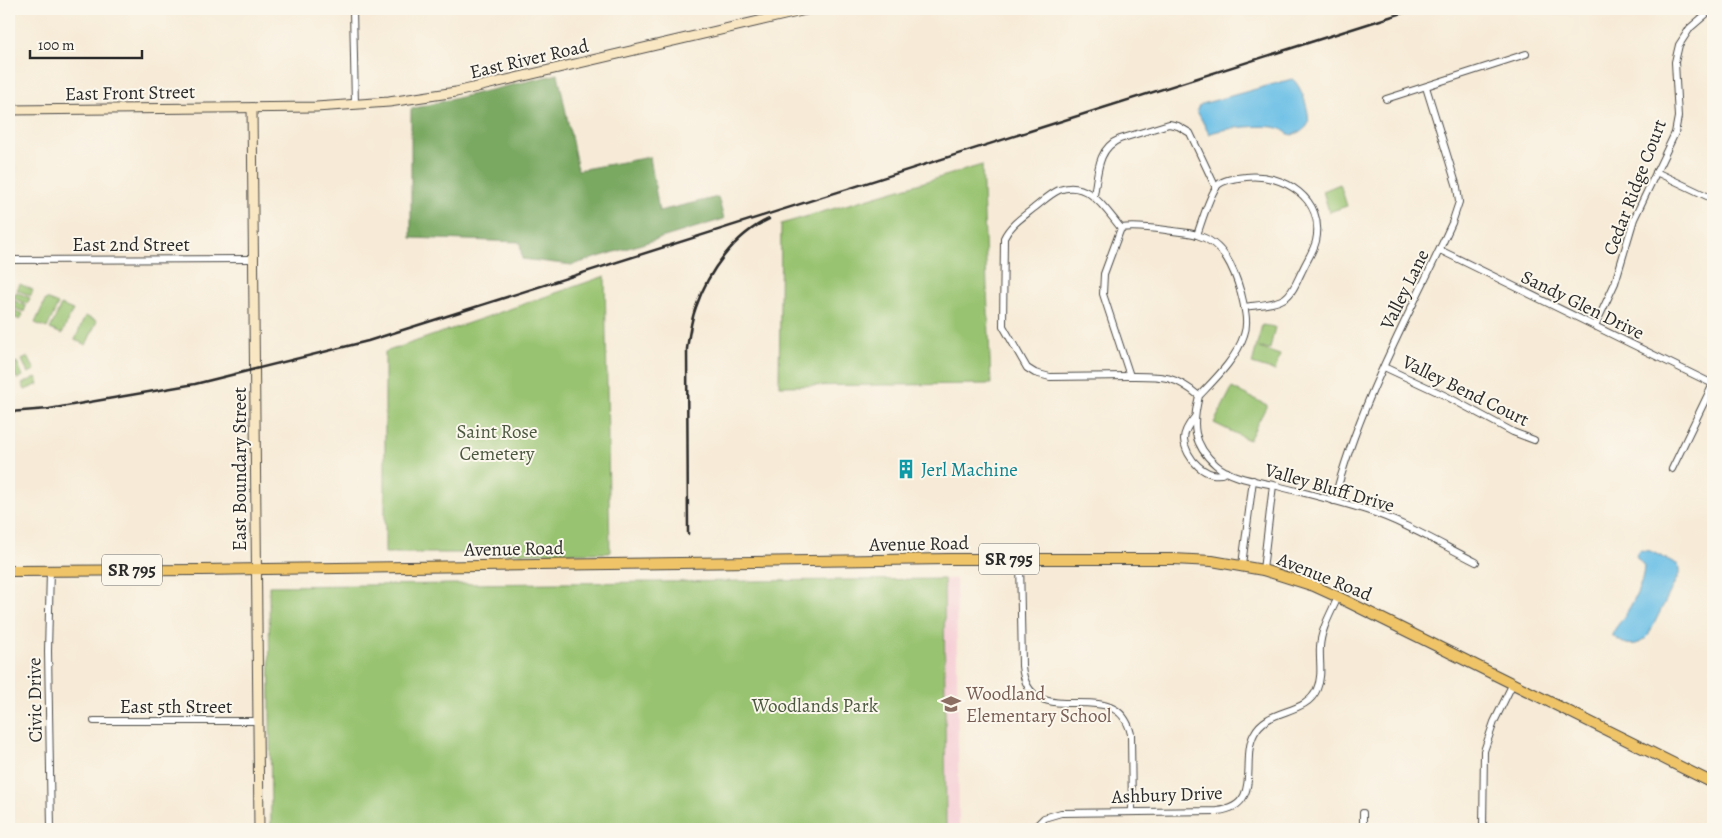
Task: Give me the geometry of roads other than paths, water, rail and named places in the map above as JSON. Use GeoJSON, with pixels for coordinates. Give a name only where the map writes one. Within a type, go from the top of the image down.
{"type":"FeatureCollection","features":[{"type":"Feature","properties":{"kind":"main road","name":"East River Road"},"geometry":{"type":"LineString","coordinates":[[252,108],[355,105],[456,92],[810,9]]}},
{"type":"Feature","properties":{"kind":"main road","name":"East Front Street"},"geometry":{"type":"LineString","coordinates":[[9,110],[252,108]]}},
{"type":"Feature","properties":{"kind":"main road","name":"East Boundary Street"},"geometry":{"type":"LineString","coordinates":[[252,108],[258,829]]}},
{"type":"Feature","properties":{"kind":"main road","name":"Avenue Road"},"geometry":{"type":"LineString","coordinates":[[256,569],[1164,559],[1212,561],[1242,565],[1314,586],[1338,597],[1713,783]]}},
{"type":"Feature","properties":{"kind":"main road","name":"SR 795"},"geometry":{"type":"LineString","coordinates":[[9,571],[256,569]]}},
{"type":"Feature","properties":{"kind":"street"},"geometry":{"type":"LineString","coordinates":[[353,9],[355,105]]}},
{"type":"Feature","properties":{"kind":"street","name":"Cedar Ridge Court"},"geometry":{"type":"LineString","coordinates":[[1595,326],[1615,283],[1634,219],[1678,124],[1675,74],[1677,51],[1690,28],[1712,9]]}},
{"type":"Feature","properties":{"kind":"street"},"geometry":{"type":"LineString","coordinates":[[1386,99],[1426,88],[1526,54]]}},
{"type":"Feature","properties":{"kind":"street","name":"Valley Lane"},"geometry":{"type":"LineString","coordinates":[[1334,501],[1354,436],[1456,213],[1459,198],[1426,88]]}},
{"type":"Feature","properties":{"kind":"street"},"geometry":{"type":"LineString","coordinates":[[1094,195],[1102,155],[1106,148],[1113,142],[1169,124],[1178,126],[1190,133],[1216,188]]}},
{"type":"Feature","properties":{"kind":"street"},"geometry":{"type":"LineString","coordinates":[[1656,172],[1713,199]]}},
{"type":"Feature","properties":{"kind":"street"},"geometry":{"type":"LineString","coordinates":[[1197,235],[1216,188],[1223,182],[1252,176],[1264,177],[1287,183],[1302,195],[1313,212],[1316,222],[1316,243],[1290,294],[1278,301],[1244,307]]}},
{"type":"Feature","properties":{"kind":"street"},"geometry":{"type":"LineString","coordinates":[[1130,376],[1103,294],[1104,274],[1121,228],[1094,195],[1077,189],[1066,188],[1059,190],[1006,233],[1004,238],[1003,326],[1026,368],[1035,373],[1050,377],[1162,376],[1184,384],[1199,396]]}},
{"type":"Feature","properties":{"kind":"street","name":"Valley Bluff Drive"},"geometry":{"type":"LineString","coordinates":[[1121,228],[1135,226],[1197,235],[1216,246],[1228,260],[1235,274],[1244,307],[1245,334],[1229,364],[1199,396],[1194,417],[1194,424],[1200,444],[1213,462],[1227,472],[1381,515],[1476,562]]}},
{"type":"Feature","properties":{"kind":"street","name":"Sandy Glen Drive"},"geometry":{"type":"LineString","coordinates":[[1440,250],[1713,384]]}},
{"type":"Feature","properties":{"kind":"street","name":"East 2nd Street"},"geometry":{"type":"LineString","coordinates":[[9,260],[253,259]]}},
{"type":"Feature","properties":{"kind":"street","name":"Valley Bend Court"},"geometry":{"type":"LineString","coordinates":[[1384,367],[1446,396],[1513,432],[1534,440]]}},
{"type":"Feature","properties":{"kind":"street"},"geometry":{"type":"LineString","coordinates":[[1672,469],[1713,384]]}},
{"type":"Feature","properties":{"kind":"street","name":"Valley Bluff Drive"},"geometry":{"type":"LineString","coordinates":[[1194,417],[1185,434],[1186,446],[1190,454],[1206,473],[1218,475],[1227,472]]}},
{"type":"Feature","properties":{"kind":"street"},"geometry":{"type":"LineString","coordinates":[[1242,565],[1253,480]]}},
{"type":"Feature","properties":{"kind":"street"},"geometry":{"type":"LineString","coordinates":[[1263,570],[1272,485]]}},
{"type":"Feature","properties":{"kind":"street"},"geometry":{"type":"LineString","coordinates":[[1020,560],[1022,666],[1025,683],[1033,694],[1044,701],[1102,704],[1112,707],[1122,714],[1128,723],[1131,734],[1132,812]]}},
{"type":"Feature","properties":{"kind":"street","name":"Civic Drive"},"geometry":{"type":"LineString","coordinates":[[50,570],[48,651],[51,829]]}},
{"type":"Feature","properties":{"kind":"street","name":"Ashbury Drive"},"geometry":{"type":"LineString","coordinates":[[1033,829],[1044,818],[1055,813],[1222,811],[1237,803],[1247,789],[1250,744],[1257,728],[1272,716],[1306,703],[1315,693],[1320,675],[1322,635],[1338,597]]}},
{"type":"Feature","properties":{"kind":"street"},"geometry":{"type":"LineString","coordinates":[[1483,829],[1484,751],[1490,731],[1513,683]]}},
{"type":"Feature","properties":{"kind":"street","name":"East 5th Street"},"geometry":{"type":"LineString","coordinates":[[94,721],[257,721]]}},
{"type":"Feature","properties":{"kind":"street"},"geometry":{"type":"LineString","coordinates":[[1363,813],[1363,829]]}},
{"type":"Feature","properties":{"kind":"water"},"geometry":{"type":"Polygon","coordinates":[[[1292,79],[1302,93],[1309,119],[1305,128],[1292,135],[1280,129],[1263,126],[1232,128],[1209,134],[1197,111],[1198,107],[1202,104],[1292,79]]]}},
{"type":"Feature","properties":{"kind":"water"},"geometry":{"type":"Polygon","coordinates":[[[1639,550],[1650,551],[1677,564],[1680,572],[1648,636],[1639,643],[1626,644],[1612,635],[1640,587],[1644,566],[1636,556],[1639,550]]]}},
{"type":"Feature","properties":{"kind":"railway"},"geometry":{"type":"LineString","coordinates":[[9,412],[49,409],[195,384],[368,341],[1415,9]]}},
{"type":"Feature","properties":{"kind":"railway"},"geometry":{"type":"LineString","coordinates":[[688,534],[687,349],[690,328],[701,294],[715,268],[745,235],[769,219]]}},
{"type":"Feature","properties":{"kind":"place","name":"Jerl Machine"},"geometry":{"type":"Point","coordinates":[906,469]}},
{"type":"Feature","properties":{"kind":"place","name":"Woodland Elementary School"},"geometry":{"type":"Point","coordinates":[951,704]}},
{"type":"Feature","properties":{"kind":"park label","name":"Saint Rose Cemetery"},"geometry":{"type":"Point","coordinates":[497,442]}},
{"type":"Feature","properties":{"kind":"park label","name":"Woodlands Park"},"geometry":{"type":"Point","coordinates":[815,705]}}]}
